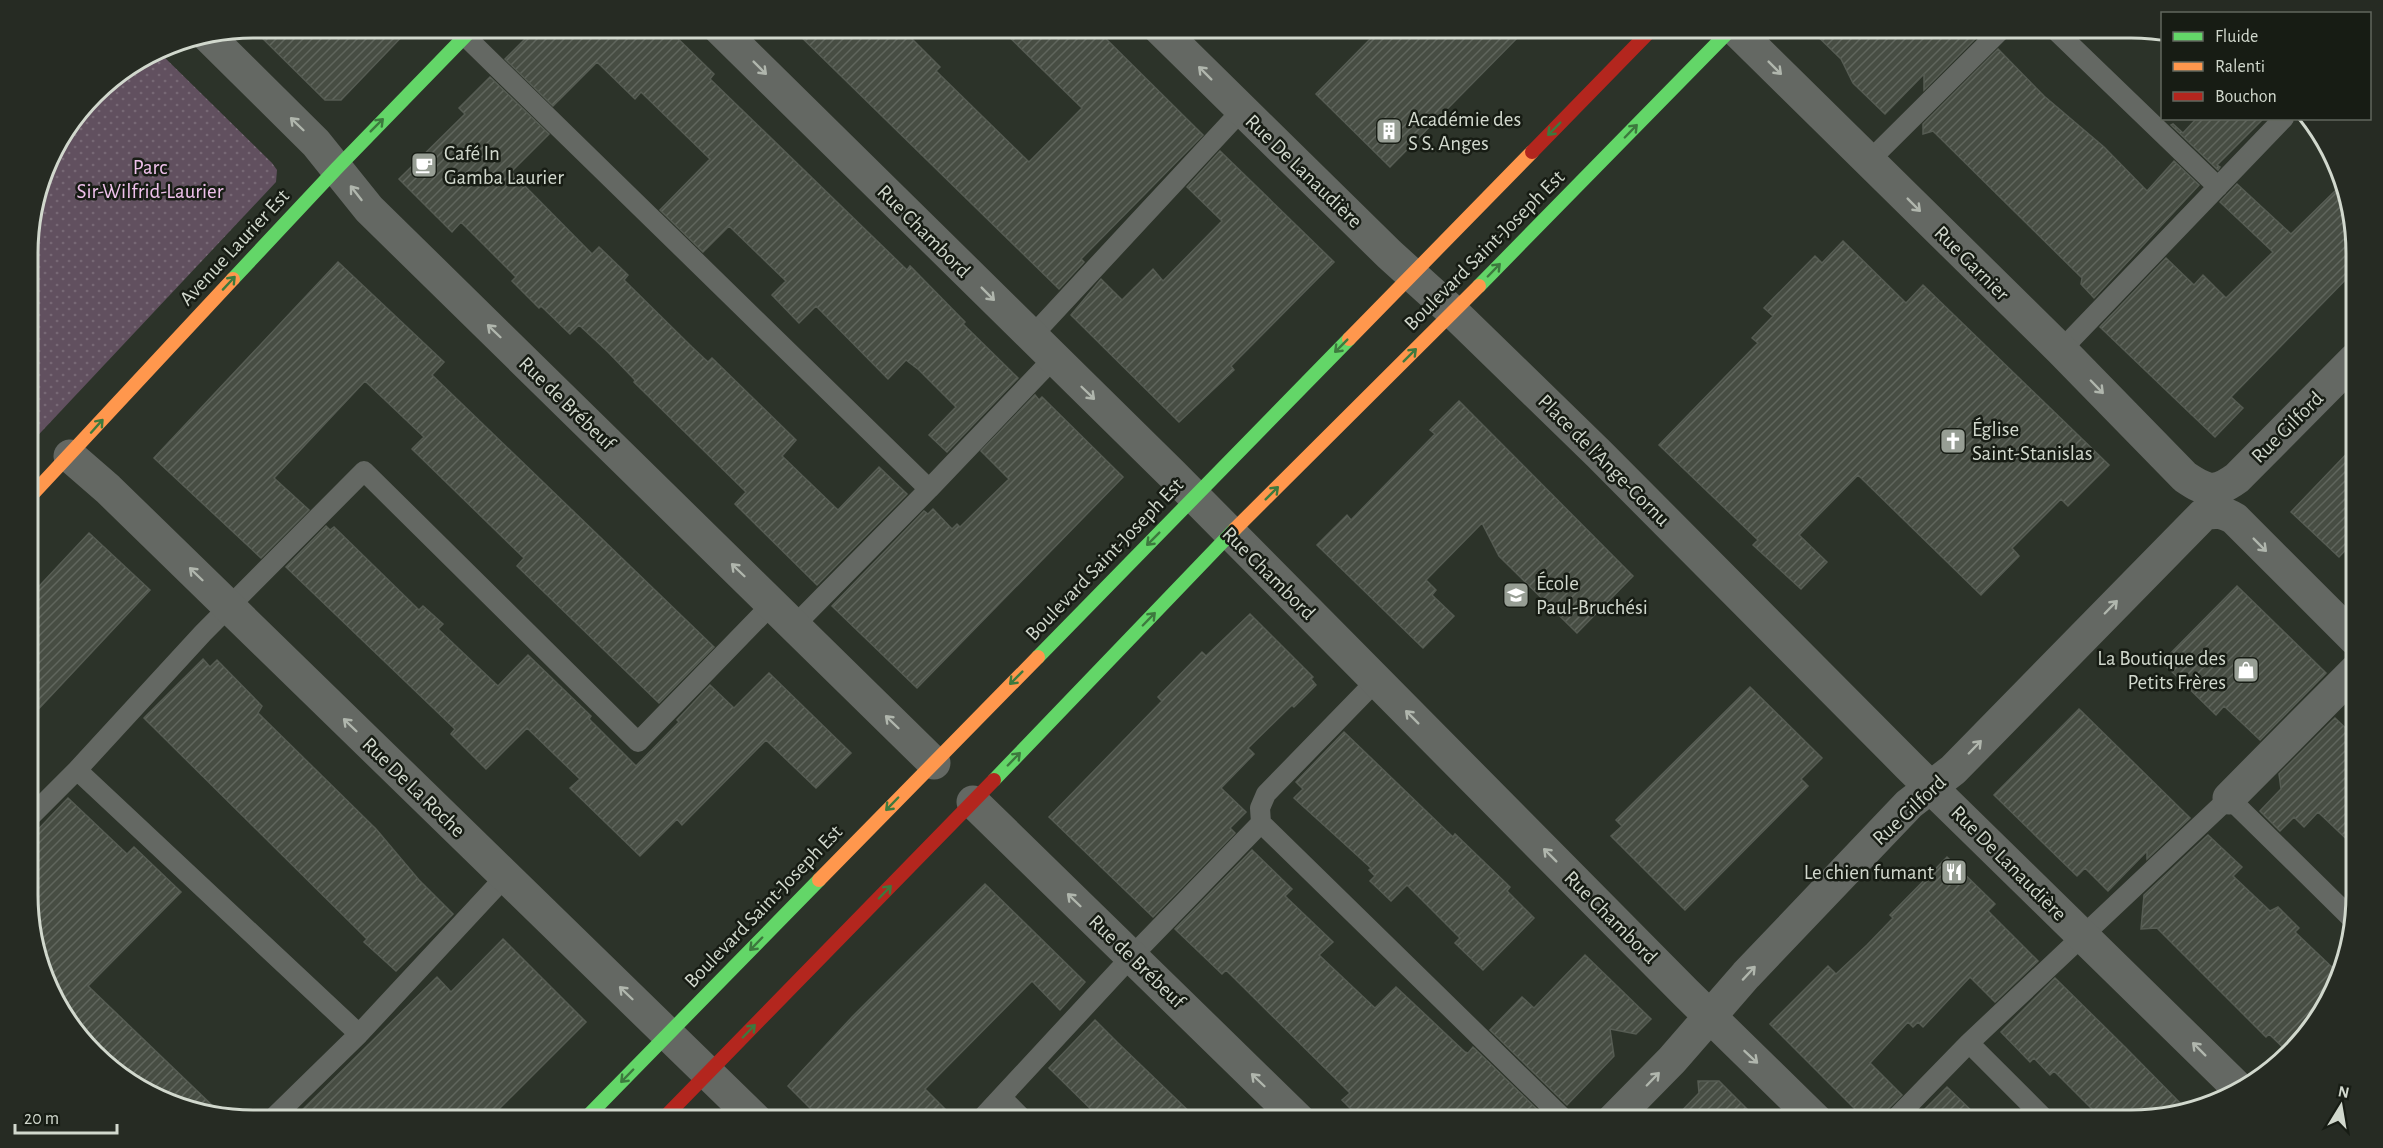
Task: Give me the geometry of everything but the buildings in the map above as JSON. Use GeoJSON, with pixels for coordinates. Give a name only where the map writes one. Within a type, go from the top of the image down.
{"type":"FeatureCollection","features":[{"type":"Feature","properties":{"kind":"main road","name":"Avenue Laurier Est"},"geometry":{"type":"LineString","coordinates":[[38,489],[337,168],[463,38]]}},
{"type":"Feature","properties":{"kind":"main road","name":"Boulevard Saint-Joseph Est"},"geometry":{"type":"LineString","coordinates":[[594,1110],[1643,38]]}},
{"type":"Feature","properties":{"kind":"main road","name":"Boulevard Saint-Joseph Est"},"geometry":{"type":"LineString","coordinates":[[672,1110],[974,802],[1230,534],[1454,312],[1722,38]]}},
{"type":"Feature","properties":{"kind":"street","name":"Rue Chambord"},"geometry":{"type":"LineString","coordinates":[[729,38],[1194,497],[1806,1110]]}},
{"type":"Feature","properties":{"kind":"street","name":"Rue De Lanaudière"},"geometry":{"type":"LineString","coordinates":[[1169,38],[1454,312]]}},
{"type":"Feature","properties":{"kind":"street","name":"Rue Garnier"},"geometry":{"type":"LineString","coordinates":[[1744,38],[2061,350],[2185,477],[2235,519],[2346,630]]}},
{"type":"Feature","properties":{"kind":"street","name":"Rue de Brébeuf"},"geometry":{"type":"LineString","coordinates":[[213,41],[316,143],[369,209],[934,763]]}},
{"type":"Feature","properties":{"kind":"street","name":"Place de l'Ange-Cornu"},"geometry":{"type":"LineString","coordinates":[[1454,312],[1753,609]]}},
{"type":"Feature","properties":{"kind":"street","name":"Rue Gilford"},"geometry":{"type":"LineString","coordinates":[[1623,1110],[1894,820],[1931,786],[1953,770],[2195,520],[2204,514],[2224,487],[2237,478],[2346,369]]}},
{"type":"Feature","properties":{"kind":"street","name":"Rue De La Roche"},"geometry":{"type":"LineString","coordinates":[[69,456],[108,489],[746,1110]]}},
{"type":"Feature","properties":{"kind":"street","name":"Rue De Lanaudière"},"geometry":{"type":"LineString","coordinates":[[1753,609],[1898,755],[2235,1084]]}},
{"type":"Feature","properties":{"kind":"street"},"geometry":{"type":"LineString","coordinates":[[2229,798],[2346,680]]}},
{"type":"Feature","properties":{"kind":"street","name":"Rue de Brébeuf"},"geometry":{"type":"LineString","coordinates":[[974,802],[1289,1110]]}},
{"type":"Feature","properties":{"kind":"lane"},"geometry":{"type":"LineString","coordinates":[[477,38],[929,489]]}},
{"type":"Feature","properties":{"kind":"lane"},"geometry":{"type":"LineString","coordinates":[[1869,161],[1993,38]]}},
{"type":"Feature","properties":{"kind":"lane"},"geometry":{"type":"LineString","coordinates":[[2063,38],[2218,187]]}},
{"type":"Feature","properties":{"kind":"lane"},"geometry":{"type":"LineString","coordinates":[[38,809],[230,607],[364,471],[638,742],[929,489],[1042,348],[1242,110]]}},
{"type":"Feature","properties":{"kind":"lane"},"geometry":{"type":"LineString","coordinates":[[2061,350],[2282,120]]}},
{"type":"Feature","properties":{"kind":"lane"},"geometry":{"type":"LineString","coordinates":[[1376,681],[1266,794],[1260,808],[1261,823],[1555,1110]]}},
{"type":"Feature","properties":{"kind":"lane"},"geometry":{"type":"LineString","coordinates":[[77,770],[359,1034]]}},
{"type":"Feature","properties":{"kind":"lane"},"geometry":{"type":"LineString","coordinates":[[1904,1110],[1970,1044],[2229,798],[2345,912]]}},
{"type":"Feature","properties":{"kind":"lane"},"geometry":{"type":"LineString","coordinates":[[991,1110],[1132,956],[1261,823]]}},
{"type":"Feature","properties":{"kind":"lane"},"geometry":{"type":"LineString","coordinates":[[281,1110],[359,1034],[505,877]]}},
{"type":"Feature","properties":{"kind":"lane"},"geometry":{"type":"LineString","coordinates":[[1970,1044],[2037,1110]]}},
{"type":"Feature","properties":{"kind":"lane"},"geometry":{"type":"LineString","coordinates":[[1002,1098],[1014,1110]]}},
{"type":"Feature","properties":{"kind":"green space","name":"Parc Sir-Wilfrid-Laurier"},"geometry":{"type":"Polygon","coordinates":[[[164,57],[272,163],[277,170],[276,182],[38,435],[39,224],[49,183],[60,157],[82,121],[100,100],[121,82],[164,57]]]}},
{"type":"Feature","properties":{"kind":"traffic: fast"},"geometry":{"type":"LineString","coordinates":[[233,279],[463,38]]}},
{"type":"Feature","properties":{"kind":"traffic: fast"},"geometry":{"type":"LineString","coordinates":[[1479,286],[1722,38]]}},
{"type":"Feature","properties":{"kind":"traffic: fast"},"geometry":{"type":"LineString","coordinates":[[1038,657],[1349,339]]}},
{"type":"Feature","properties":{"kind":"traffic: fast"},"geometry":{"type":"LineString","coordinates":[[994,780],[1235,529]]}},
{"type":"Feature","properties":{"kind":"traffic: fast"},"geometry":{"type":"LineString","coordinates":[[594,1110],[819,880]]}},
{"type":"Feature","properties":{"kind":"traffic: slow"},"geometry":{"type":"LineString","coordinates":[[1349,339],[1532,152]]}},
{"type":"Feature","properties":{"kind":"traffic: slow"},"geometry":{"type":"LineString","coordinates":[[38,488],[233,279]]}},
{"type":"Feature","properties":{"kind":"traffic: slow"},"geometry":{"type":"LineString","coordinates":[[1235,529],[1479,286]]}},
{"type":"Feature","properties":{"kind":"traffic: slow"},"geometry":{"type":"LineString","coordinates":[[819,880],[1038,657]]}},
{"type":"Feature","properties":{"kind":"traffic: jam"},"geometry":{"type":"LineString","coordinates":[[1532,152],[1643,38]]}},
{"type":"Feature","properties":{"kind":"traffic: jam"},"geometry":{"type":"LineString","coordinates":[[672,1110],[994,780]]}},
{"type":"Feature","properties":{"kind":"place","name":"Académie des S S. Anges"},"geometry":{"type":"Point","coordinates":[1389,131]}},
{"type":"Feature","properties":{"kind":"place","name":"Café In Gamba Laurier"},"geometry":{"type":"Point","coordinates":[424,165]}},
{"type":"Feature","properties":{"kind":"place","name":"Église Saint-Stanislas"},"geometry":{"type":"Point","coordinates":[1953,441]}},
{"type":"Feature","properties":{"kind":"place","name":"École Paul-Bruchési"},"geometry":{"type":"Point","coordinates":[1516,595]}},
{"type":"Feature","properties":{"kind":"place","name":"La Boutique des Petits Frères"},"geometry":{"type":"Point","coordinates":[2246,670]}},
{"type":"Feature","properties":{"kind":"place","name":"Le chien fumant"},"geometry":{"type":"Point","coordinates":[1954,872]}}]}
